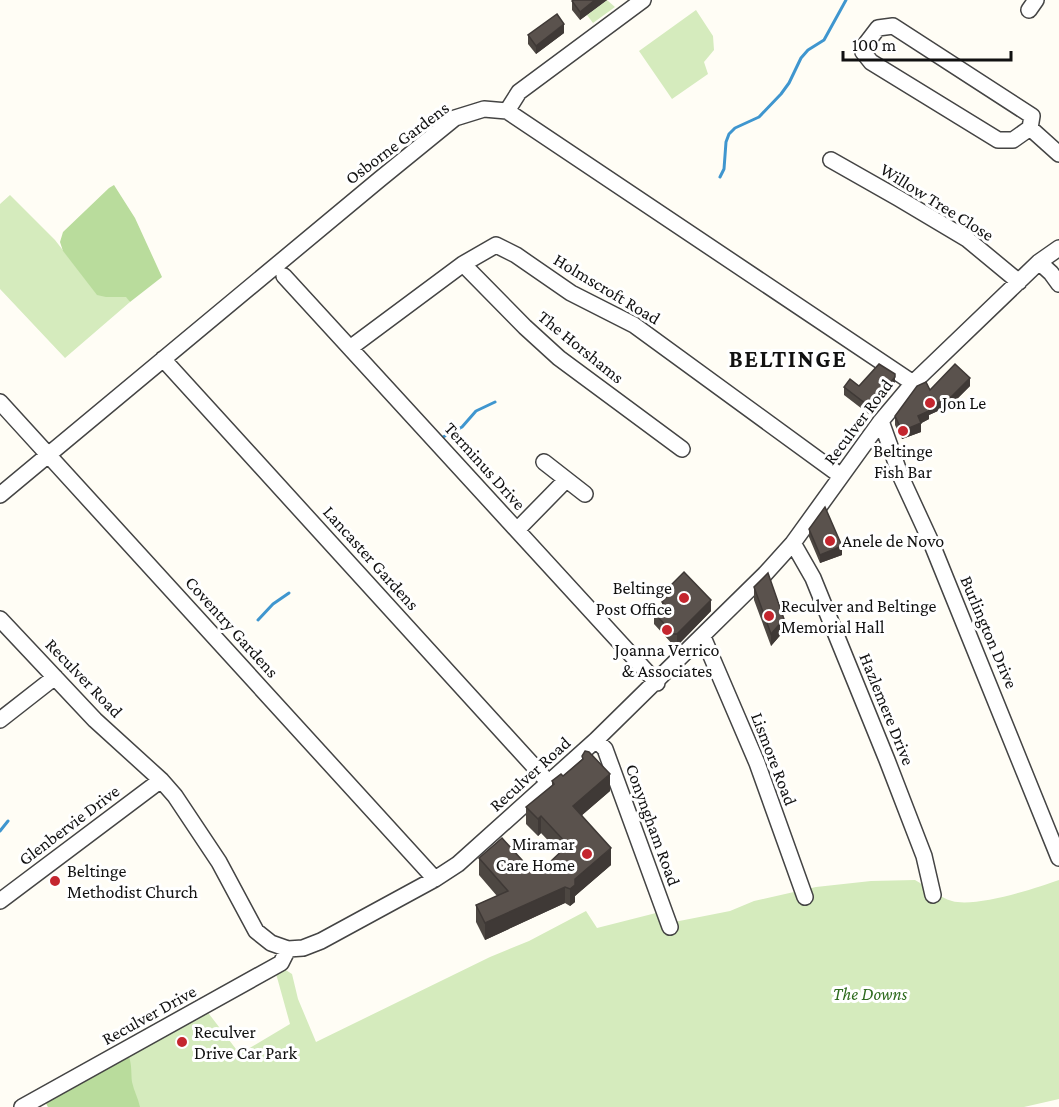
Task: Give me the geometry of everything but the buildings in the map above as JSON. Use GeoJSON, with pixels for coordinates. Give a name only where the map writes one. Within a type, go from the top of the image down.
{"type":"FeatureCollection","features":[{"type":"Feature","properties":{"kind":"street"},"geometry":{"type":"LineString","coordinates":[[643,0],[519,92],[507,111],[913,383]]}},
{"type":"Feature","properties":{"kind":"street"},"geometry":{"type":"LineString","coordinates":[[893,26],[1032,116],[1030,128],[1013,140],[998,140],[871,62],[863,52],[866,45],[878,28],[893,26]]}},
{"type":"Feature","properties":{"kind":"street","name":"Osborne Gardens"},"geometry":{"type":"LineString","coordinates":[[0,495],[455,118],[484,109],[507,111]]}},
{"type":"Feature","properties":{"kind":"street"},"geometry":{"type":"LineString","coordinates":[[1030,128],[1059,153]]}},
{"type":"Feature","properties":{"kind":"street","name":"Willow Tree Close"},"geometry":{"type":"LineString","coordinates":[[831,160],[968,239],[1019,282]]}},
{"type":"Feature","properties":{"kind":"street","name":"Holmscroft Road"},"geometry":{"type":"LineString","coordinates":[[350,348],[463,264],[496,245],[516,255],[571,293],[634,325],[841,476]]}},
{"type":"Feature","properties":{"kind":"street","name":"Reculver Road"},"geometry":{"type":"LineString","coordinates":[[0,619],[95,720],[161,780],[175,796],[213,854],[256,931],[286,959],[435,879],[478,848],[549,784],[657,683],[765,574],[793,543],[881,421],[913,383],[1039,262],[1059,248]]}},
{"type":"Feature","properties":{"kind":"street"},"geometry":{"type":"LineString","coordinates":[[1039,262],[1059,284]]}},
{"type":"Feature","properties":{"kind":"street","name":"The Horshams"},"geometry":{"type":"LineString","coordinates":[[463,264],[559,358],[682,449]]}},
{"type":"Feature","properties":{"kind":"street","name":"Terminus Drive"},"geometry":{"type":"LineString","coordinates":[[284,276],[657,683]]}},
{"type":"Feature","properties":{"kind":"street","name":"Lancaster Gardens"},"geometry":{"type":"LineString","coordinates":[[163,358],[549,784]]}},
{"type":"Feature","properties":{"kind":"street","name":"Coventry Gardens"},"geometry":{"type":"LineString","coordinates":[[0,402],[435,879]]}},
{"type":"Feature","properties":{"kind":"street","name":"Burlington Drive"},"geometry":{"type":"LineString","coordinates":[[881,421],[901,477],[931,542],[993,691],[1059,858]]}},
{"type":"Feature","properties":{"kind":"street"},"geometry":{"type":"LineString","coordinates":[[544,462],[585,495]]}},
{"type":"Feature","properties":{"kind":"street"},"geometry":{"type":"LineString","coordinates":[[517,530],[566,480]]}},
{"type":"Feature","properties":{"kind":"street","name":"Hazlemere Drive"},"geometry":{"type":"LineString","coordinates":[[793,543],[813,578],[887,760],[924,856],[933,895]]}},
{"type":"Feature","properties":{"kind":"street","name":"Lismore Road"},"geometry":{"type":"LineString","coordinates":[[703,637],[757,763],[805,897]]}},
{"type":"Feature","properties":{"kind":"street"},"geometry":{"type":"LineString","coordinates":[[0,720],[55,677]]}},
{"type":"Feature","properties":{"kind":"street","name":"Conyngham Road"},"geometry":{"type":"LineString","coordinates":[[596,740],[605,749],[670,927]]}},
{"type":"Feature","properties":{"kind":"street","name":"Glenbervie Drive"},"geometry":{"type":"LineString","coordinates":[[0,901],[161,780]]}},
{"type":"Feature","properties":{"kind":"street","name":"Reculver Drive"},"geometry":{"type":"LineString","coordinates":[[22,1107],[286,959]]}},
{"type":"Feature","properties":{"kind":"green space"},"geometry":{"type":"Polygon","coordinates":[[[607,0],[615,7],[593,23],[587,15],[607,0]]]}},
{"type":"Feature","properties":{"kind":"green space"},"geometry":{"type":"Polygon","coordinates":[[[696,10],[713,36],[714,50],[704,62],[708,74],[672,99],[639,51],[696,10]]]}},
{"type":"Feature","properties":{"kind":"green space"},"geometry":{"type":"Polygon","coordinates":[[[114,185],[135,218],[162,277],[130,302],[126,297],[97,295],[63,251],[60,242],[63,232],[114,185]]]}},
{"type":"Feature","properties":{"kind":"green space"},"geometry":{"type":"Polygon","coordinates":[[[10,195],[55,240],[97,294],[127,297],[130,302],[65,358],[0,289],[0,204],[10,195]]]}},
{"type":"Feature","properties":{"kind":"green space","name":"The Downs"},"geometry":{"type":"Polygon","coordinates":[[[915,880],[952,901],[975,902],[1006,896],[1059,880],[1059,1099],[1024,1107],[48,1107],[46,1103],[129,1057],[206,1010],[239,1053],[243,1052],[290,1024],[275,970],[281,967],[292,974],[298,999],[316,1042],[490,957],[529,941],[586,911],[597,928],[660,912],[664,924],[730,911],[754,901],[816,887],[871,881],[915,880]]]}},
{"type":"Feature","properties":{"kind":"green space"},"geometry":{"type":"Polygon","coordinates":[[[129,1057],[132,1082],[140,1107],[48,1107],[46,1103],[129,1057]]]}},
{"type":"Feature","properties":{"kind":"waterway"},"geometry":{"type":"LineString","coordinates":[[720,177],[724,169],[726,142],[729,134],[735,128],[759,117],[781,94],[801,58],[808,50],[824,40],[846,0]]}},
{"type":"Feature","properties":{"kind":"waterway"},"geometry":{"type":"LineString","coordinates":[[443,437],[462,427],[476,411],[495,402]]}},
{"type":"Feature","properties":{"kind":"waterway"},"geometry":{"type":"LineString","coordinates":[[258,620],[273,604],[289,593]]}},
{"type":"Feature","properties":{"kind":"waterway"},"geometry":{"type":"LineString","coordinates":[[0,831],[8,821]]}},
{"type":"Feature","properties":{"kind":"place","name":"Jon Le"},"geometry":{"type":"Point","coordinates":[930,403]}},
{"type":"Feature","properties":{"kind":"place","name":"Beltinge Fish Bar"},"geometry":{"type":"Point","coordinates":[903,431]}},
{"type":"Feature","properties":{"kind":"place","name":"Anele de Novo"},"geometry":{"type":"Point","coordinates":[830,541]}},
{"type":"Feature","properties":{"kind":"place","name":"Beltinge Post Office"},"geometry":{"type":"Point","coordinates":[684,598]}},
{"type":"Feature","properties":{"kind":"place","name":"Reculver and Beltinge Memorial Hall"},"geometry":{"type":"Point","coordinates":[769,616]}},
{"type":"Feature","properties":{"kind":"place","name":"Joanna Verrico & Associates"},"geometry":{"type":"Point","coordinates":[667,630]}},
{"type":"Feature","properties":{"kind":"place","name":"Miramar Care Home"},"geometry":{"type":"Point","coordinates":[587,854]}},
{"type":"Feature","properties":{"kind":"place","name":"Beltinge Methodist Church"},"geometry":{"type":"Point","coordinates":[55,881]}},
{"type":"Feature","properties":{"kind":"place","name":"Reculver Drive Car Park"},"geometry":{"type":"Point","coordinates":[182,1042]}},
{"type":"Feature","properties":{"kind":"district","name":"BELTINGE"},"geometry":{"type":"Point","coordinates":[788,359]}}]}
